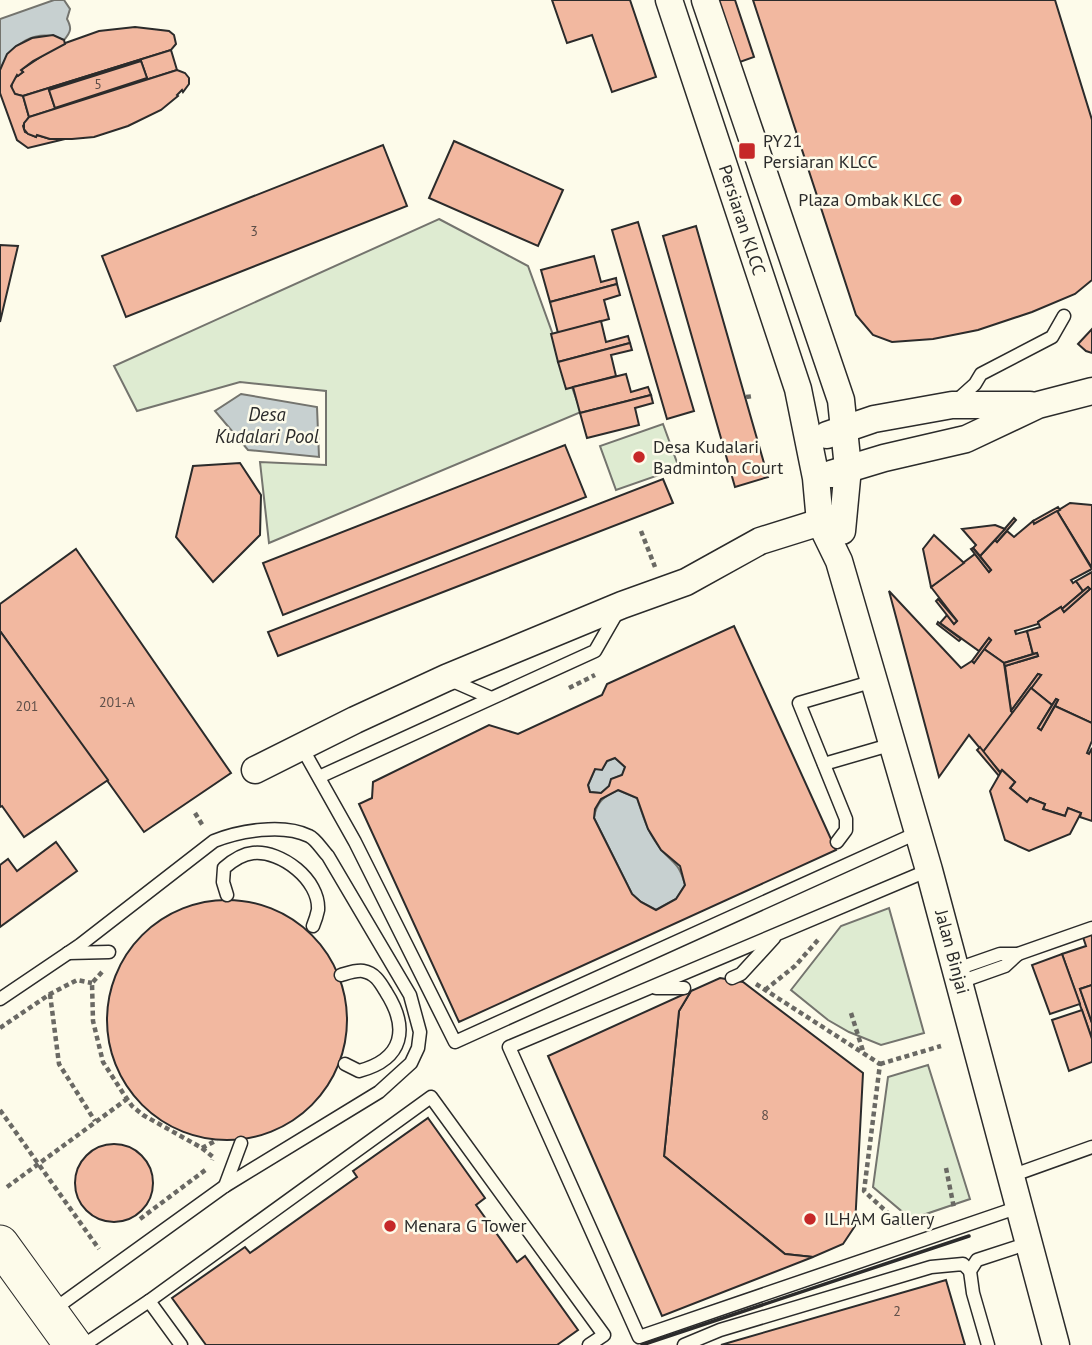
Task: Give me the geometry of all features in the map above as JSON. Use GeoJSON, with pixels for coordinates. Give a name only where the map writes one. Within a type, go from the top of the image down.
{"type":"FeatureCollection","features":[{"type":"Feature","properties":{"kind":"main road"},"geometry":{"type":"LineString","coordinates":[[0,1244],[73,1345]]}},
{"type":"Feature","properties":{"kind":"street","name":"Persiaran KLCC"},"geometry":{"type":"LineString","coordinates":[[669,0],[798,389],[817,478],[831,519],[839,561]]}},
{"type":"Feature","properties":{"kind":"street","name":"Persiaran KLCC"},"geometry":{"type":"LineString","coordinates":[[705,0],[841,400],[848,468],[831,519]]}},
{"type":"Feature","properties":{"kind":"street"},"geometry":{"type":"LineString","coordinates":[[817,478],[966,439],[1038,405],[1092,391]]}},
{"type":"Feature","properties":{"kind":"street"},"geometry":{"type":"LineString","coordinates":[[810,441],[874,419],[952,405],[1038,405]]}},
{"type":"Feature","properties":{"kind":"street"},"geometry":{"type":"LineString","coordinates":[[255,770],[446,678],[622,605],[686,582],[760,541],[831,519]]}},
{"type":"Feature","properties":{"kind":"street","name":"Jalan Binjai"},"geometry":{"type":"LineString","coordinates":[[839,561],[919,832],[1056,1345]]}},
{"type":"Feature","properties":{"kind":"lane"},"geometry":{"type":"LineString","coordinates":[[952,405],[975,384],[981,374],[1052,337],[1064,316]]}},
{"type":"Feature","properties":{"kind":"lane"},"geometry":{"type":"LineString","coordinates":[[319,777],[489,697],[595,651],[622,605]]}},
{"type":"Feature","properties":{"kind":"lane"},"geometry":{"type":"LineString","coordinates":[[446,678],[489,697]]}},
{"type":"Feature","properties":{"kind":"lane"},"geometry":{"type":"LineString","coordinates":[[837,842],[843,836],[847,825],[799,703],[874,681]]}},
{"type":"Feature","properties":{"kind":"lane"},"geometry":{"type":"LineString","coordinates":[[824,764],[893,744]]}},
{"type":"Feature","properties":{"kind":"lane"},"geometry":{"type":"LineString","coordinates":[[301,746],[410,936],[455,1042],[919,832]]}},
{"type":"Feature","properties":{"kind":"lane"},"geometry":{"type":"LineString","coordinates":[[0,999],[67,953],[214,841],[233,833],[292,831],[311,836],[328,856],[410,995],[420,1032],[418,1048],[411,1063],[379,1093],[225,1186],[99,1279],[49,1312]]}},
{"type":"Feature","properties":{"kind":"lane"},"geometry":{"type":"LineString","coordinates":[[227,895],[223,882],[224,868],[234,859],[252,852],[270,854],[297,870],[315,891],[318,909],[313,926]]}},
{"type":"Feature","properties":{"kind":"lane"},"geometry":{"type":"LineString","coordinates":[[929,870],[509,1047],[639,1337],[718,1306],[1019,1207]]}},
{"type":"Feature","properties":{"kind":"lane"},"geometry":{"type":"LineString","coordinates":[[757,889],[763,902]]}},
{"type":"Feature","properties":{"kind":"lane"},"geometry":{"type":"LineString","coordinates":[[958,976],[1000,954],[1018,954],[1092,928]]}},
{"type":"Feature","properties":{"kind":"lane"},"geometry":{"type":"LineString","coordinates":[[737,976],[779,933]]}},
{"type":"Feature","properties":{"kind":"lane"},"geometry":{"type":"LineString","coordinates":[[67,953],[109,952]]}},
{"type":"Feature","properties":{"kind":"lane"},"geometry":{"type":"LineString","coordinates":[[341,975],[361,970],[375,975],[396,1007],[401,1035],[383,1060],[370,1068],[359,1071],[345,1064]]}},
{"type":"Feature","properties":{"kind":"lane"},"geometry":{"type":"LineString","coordinates":[[650,988],[684,988]]}},
{"type":"Feature","properties":{"kind":"lane"},"geometry":{"type":"LineString","coordinates":[[599,1009],[604,1024]]}},
{"type":"Feature","properties":{"kind":"lane"},"geometry":{"type":"LineString","coordinates":[[84,1345],[431,1097],[604,1335],[589,1345]]}},
{"type":"Feature","properties":{"kind":"lane"},"geometry":{"type":"LineString","coordinates":[[388,1126],[394,1139]]}},
{"type":"Feature","properties":{"kind":"lane"},"geometry":{"type":"LineString","coordinates":[[225,1186],[241,1143]]}},
{"type":"Feature","properties":{"kind":"lane"},"geometry":{"type":"LineString","coordinates":[[1011,1175],[1092,1147]]}},
{"type":"Feature","properties":{"kind":"lane"},"geometry":{"type":"LineString","coordinates":[[970,1271],[977,1260],[1029,1243]]}},
{"type":"Feature","properties":{"kind":"lane"},"geometry":{"type":"LineString","coordinates":[[684,1345],[720,1330],[746,1328],[931,1267],[963,1264],[970,1271],[973,1293],[988,1345]]}},
{"type":"Feature","properties":{"kind":"lane"},"geometry":{"type":"LineString","coordinates":[[149,1301],[181,1345]]}},
{"type":"Feature","properties":{"kind":"path"},"geometry":{"type":"LineString","coordinates":[[746,397],[754,396]]}},
{"type":"Feature","properties":{"kind":"path"},"geometry":{"type":"LineString","coordinates":[[641,531],[656,571]]}},
{"type":"Feature","properties":{"kind":"path"},"geometry":{"type":"LineString","coordinates":[[107,968],[92,983],[93,1021],[103,1062],[127,1100],[143,1115],[213,1157],[208,1170],[131,1225]]}},
{"type":"Feature","properties":{"kind":"path"},"geometry":{"type":"LineString","coordinates":[[737,976],[880,1064]]}},
{"type":"Feature","properties":{"kind":"path"},"geometry":{"type":"LineString","coordinates":[[0,1028],[50,994],[77,980],[92,983]]}},
{"type":"Feature","properties":{"kind":"path"},"geometry":{"type":"LineString","coordinates":[[50,994],[59,1064],[95,1121]]}},
{"type":"Feature","properties":{"kind":"path"},"geometry":{"type":"LineString","coordinates":[[851,1013],[863,1052]]}},
{"type":"Feature","properties":{"kind":"path"},"geometry":{"type":"LineString","coordinates":[[880,1064],[941,1046]]}},
{"type":"Feature","properties":{"kind":"path"},"geometry":{"type":"LineString","coordinates":[[880,1064],[864,1191],[906,1230]]}},
{"type":"Feature","properties":{"kind":"path"},"geometry":{"type":"LineString","coordinates":[[7,1187],[127,1100]]}},
{"type":"Feature","properties":{"kind":"path"},"geometry":{"type":"LineString","coordinates":[[0,1110],[99,1249]]}},
{"type":"Feature","properties":{"kind":"path"},"geometry":{"type":"LineString","coordinates":[[202,1148],[217,1140]]}},
{"type":"Feature","properties":{"kind":"path"},"geometry":{"type":"LineString","coordinates":[[946,1168],[954,1212],[965,1209]]}},
{"type":"Feature","properties":{"kind":"path"},"geometry":{"type":"LineString","coordinates":[[92,1255],[109,1241]]}},
{"type":"Feature","properties":{"kind":"green space"},"geometry":{"type":"Polygon","coordinates":[[[439,219],[528,266],[581,412],[269,543],[260,462],[326,465],[326,391],[240,382],[137,411],[114,366],[439,219]]]}},
{"type":"Feature","properties":{"kind":"green space","name":"Desa Kudalari Badminton Court"},"geometry":{"type":"Polygon","coordinates":[[[663,424],[679,468],[616,490],[600,446],[663,424]]]}},
{"type":"Feature","properties":{"kind":"green space"},"geometry":{"type":"Polygon","coordinates":[[[889,908],[924,1033],[881,1045],[828,1020],[791,990],[841,926],[889,908]]]}},
{"type":"Feature","properties":{"kind":"green space"},"geometry":{"type":"Polygon","coordinates":[[[928,1065],[970,1199],[911,1219],[873,1187],[888,1077],[928,1065]]]}},
{"type":"Feature","properties":{"kind":"water"},"geometry":{"type":"Polygon","coordinates":[[[54,0],[64,0],[70,9],[67,19],[70,30],[64,40],[44,36],[26,40],[10,53],[0,70],[0,19],[54,0]]]}},
{"type":"Feature","properties":{"kind":"water","name":"Desa Kudalari Pool"},"geometry":{"type":"Polygon","coordinates":[[[241,394],[317,407],[319,457],[248,450],[215,411],[241,394]]]}},
{"type":"Feature","properties":{"kind":"water"},"geometry":{"type":"Polygon","coordinates":[[[615,758],[625,767],[622,775],[612,779],[601,793],[590,792],[588,785],[595,769],[602,769],[607,761],[615,758]]]}},
{"type":"Feature","properties":{"kind":"water"},"geometry":{"type":"Polygon","coordinates":[[[618,790],[637,798],[646,825],[683,878],[685,885],[676,899],[656,910],[632,894],[594,818],[602,800],[618,790]]]}},
{"type":"Feature","properties":{"kind":"building"},"geometry":{"type":"Polygon","coordinates":[[[552,0],[630,0],[656,77],[612,92],[592,35],[567,43],[552,0]]]}},
{"type":"Feature","properties":{"kind":"building"},"geometry":{"type":"Polygon","coordinates":[[[716,0],[735,0],[754,57],[737,63],[716,0]]]}},
{"type":"Feature","properties":{"kind":"building","name":"Plaza Ombak KLCC"},"geometry":{"type":"Polygon","coordinates":[[[753,0],[1055,0],[1092,120],[1092,280],[1075,294],[978,330],[933,339],[892,342],[873,335],[856,315],[753,0]]]}},
{"type":"Feature","properties":{"kind":"building"},"geometry":{"type":"Polygon","coordinates":[[[135,27],[169,31],[174,35],[176,44],[171,50],[23,96],[15,94],[11,89],[13,79],[23,72],[21,70],[57,46],[99,31],[135,27]]]}},
{"type":"Feature","properties":{"kind":"building"},"geometry":{"type":"Polygon","coordinates":[[[53,35],[64,40],[65,44],[21,70],[23,72],[17,75],[11,86],[15,94],[23,96],[29,117],[23,126],[25,132],[36,137],[65,139],[28,148],[17,140],[0,93],[0,70],[7,54],[16,46],[32,38],[53,35]]]}},
{"type":"Feature","properties":{"kind":"building"},"geometry":{"type":"Polygon","coordinates":[[[171,50],[177,70],[29,117],[23,96],[171,50]],[[141,61],[49,90],[55,108],[147,78],[141,61]]]}},
{"type":"Feature","properties":{"kind":"building"},"geometry":{"type":"Polygon","coordinates":[[[141,61],[147,78],[55,108],[49,90],[141,61]]]}},
{"type":"Feature","properties":{"kind":"building"},"geometry":{"type":"Polygon","coordinates":[[[177,70],[189,78],[189,84],[183,92],[182,90],[161,110],[128,126],[94,137],[72,139],[36,137],[24,129],[24,123],[29,117],[177,70]]]}},
{"type":"Feature","properties":{"kind":"building"},"geometry":{"type":"Polygon","coordinates":[[[454,141],[563,190],[538,246],[429,198],[454,141]]]}},
{"type":"Feature","properties":{"kind":"building"},"geometry":{"type":"Polygon","coordinates":[[[383,145],[407,206],[126,317],[102,256],[383,145]]]}},
{"type":"Feature","properties":{"kind":"building"},"geometry":{"type":"Polygon","coordinates":[[[638,222],[694,411],[667,419],[612,230],[638,222]]]}},
{"type":"Feature","properties":{"kind":"building"},"geometry":{"type":"Polygon","coordinates":[[[696,226],[768,477],[735,487],[663,236],[696,226]]]}},
{"type":"Feature","properties":{"kind":"building"},"geometry":{"type":"Polygon","coordinates":[[[0,245],[18,246],[0,322],[0,245]]]}},
{"type":"Feature","properties":{"kind":"building"},"geometry":{"type":"Polygon","coordinates":[[[594,256],[601,282],[616,278],[617,284],[550,302],[541,270],[594,256]]]}},
{"type":"Feature","properties":{"kind":"building"},"geometry":{"type":"Polygon","coordinates":[[[617,284],[620,295],[604,300],[609,319],[558,333],[550,302],[617,284]]]}},
{"type":"Feature","properties":{"kind":"building"},"geometry":{"type":"Polygon","coordinates":[[[601,321],[606,342],[628,336],[630,343],[558,362],[551,334],[601,321]]]}},
{"type":"Feature","properties":{"kind":"building"},"geometry":{"type":"Polygon","coordinates":[[[1092,329],[1092,353],[1078,344],[1092,329]]]}},
{"type":"Feature","properties":{"kind":"building"},"geometry":{"type":"Polygon","coordinates":[[[630,343],[632,350],[611,355],[616,376],[566,389],[558,362],[630,343]]]}},
{"type":"Feature","properties":{"kind":"building"},"geometry":{"type":"Polygon","coordinates":[[[626,374],[631,392],[648,387],[651,395],[580,413],[573,387],[626,374]]]}},
{"type":"Feature","properties":{"kind":"building"},"geometry":{"type":"Polygon","coordinates":[[[651,395],[653,403],[635,408],[639,425],[587,438],[580,413],[651,395]]]}},
{"type":"Feature","properties":{"kind":"building"},"geometry":{"type":"Polygon","coordinates":[[[565,445],[586,497],[283,615],[263,563],[565,445]]]}},
{"type":"Feature","properties":{"kind":"building"},"geometry":{"type":"Polygon","coordinates":[[[240,463],[261,495],[260,535],[213,582],[176,537],[193,466],[240,463]]]}},
{"type":"Feature","properties":{"kind":"building"},"geometry":{"type":"Polygon","coordinates":[[[663,479],[673,503],[278,656],[268,632],[663,479]]]}},
{"type":"Feature","properties":{"kind":"building"},"geometry":{"type":"Polygon","coordinates":[[[1070,503],[1092,505],[1092,568],[1057,511],[1070,503]]]}},
{"type":"Feature","properties":{"kind":"building"},"geometry":{"type":"Polygon","coordinates":[[[1058,507],[1060,510],[1034,524],[1033,521],[1058,507]]]}},
{"type":"Feature","properties":{"kind":"building"},"geometry":{"type":"Polygon","coordinates":[[[1057,511],[1092,569],[1071,580],[1073,583],[1076,581],[1083,591],[1062,609],[1061,607],[1038,624],[1015,631],[1016,634],[1027,631],[1033,654],[1004,663],[984,649],[991,640],[989,638],[979,651],[940,623],[947,615],[954,624],[957,621],[931,587],[975,554],[989,572],[991,570],[980,556],[995,540],[997,542],[1007,531],[1014,537],[1033,521],[1034,524],[1057,511]]]}},
{"type":"Feature","properties":{"kind":"building"},"geometry":{"type":"Polygon","coordinates":[[[1014,518],[1016,520],[997,542],[995,540],[1014,518]]]}},
{"type":"Feature","properties":{"kind":"building"},"geometry":{"type":"Polygon","coordinates":[[[995,525],[1005,529],[980,556],[973,548],[976,545],[962,529],[995,525]]]}},
{"type":"Feature","properties":{"kind":"building"},"geometry":{"type":"Polygon","coordinates":[[[934,535],[964,563],[931,587],[923,549],[934,535]]]}},
{"type":"Feature","properties":{"kind":"building"},"geometry":{"type":"Polygon","coordinates":[[[973,548],[991,570],[989,572],[971,549],[973,548]]]}},
{"type":"Feature","properties":{"kind":"building"},"geometry":{"type":"Polygon","coordinates":[[[76,549],[231,773],[144,832],[0,631],[0,604],[76,549]]]}},
{"type":"Feature","properties":{"kind":"building"},"geometry":{"type":"Polygon","coordinates":[[[1092,572],[1092,723],[1055,706],[1058,700],[1056,699],[1052,705],[1031,688],[1041,675],[1038,674],[1011,711],[1005,666],[1038,656],[1037,653],[1033,654],[1027,631],[1040,627],[1038,622],[1061,607],[1064,612],[1090,589],[1088,587],[1083,591],[1076,581],[1092,572]]]}},
{"type":"Feature","properties":{"kind":"building"},"geometry":{"type":"Polygon","coordinates":[[[1088,587],[1090,589],[1064,612],[1062,609],[1088,587]]]}},
{"type":"Feature","properties":{"kind":"building"},"geometry":{"type":"Polygon","coordinates":[[[889,591],[961,668],[972,661],[974,663],[984,649],[1004,663],[1013,713],[983,752],[969,735],[939,777],[889,591]]]}},
{"type":"Feature","properties":{"kind":"building"},"geometry":{"type":"Polygon","coordinates":[[[938,599],[957,621],[954,624],[936,601],[938,599]]]}},
{"type":"Feature","properties":{"kind":"building"},"geometry":{"type":"Polygon","coordinates":[[[938,622],[961,639],[959,641],[937,624],[938,622]]]}},
{"type":"Feature","properties":{"kind":"building"},"geometry":{"type":"Polygon","coordinates":[[[734,626],[836,850],[459,1022],[359,804],[372,798],[373,782],[489,725],[518,734],[602,695],[607,684],[734,626]],[[615,758],[607,761],[602,770],[595,769],[588,785],[590,792],[601,793],[609,786],[611,779],[622,775],[625,767],[615,758]],[[618,790],[601,799],[595,809],[594,818],[632,894],[656,910],[676,899],[685,885],[680,866],[661,850],[648,829],[637,798],[618,790]]]}},
{"type":"Feature","properties":{"kind":"building"},"geometry":{"type":"Polygon","coordinates":[[[0,631],[108,780],[24,837],[2,806],[0,807],[0,631]]]}},
{"type":"Feature","properties":{"kind":"building"},"geometry":{"type":"Polygon","coordinates":[[[989,638],[991,640],[974,663],[972,661],[989,638]]]}},
{"type":"Feature","properties":{"kind":"building"},"geometry":{"type":"Polygon","coordinates":[[[1037,653],[1038,656],[1005,666],[1004,663],[1037,653]]]}},
{"type":"Feature","properties":{"kind":"building"},"geometry":{"type":"Polygon","coordinates":[[[1038,674],[1041,675],[1013,713],[1011,711],[1038,674]]]}},
{"type":"Feature","properties":{"kind":"building"},"geometry":{"type":"Polygon","coordinates":[[[1031,688],[1052,705],[1038,728],[1041,730],[1055,706],[1092,723],[1092,741],[1087,753],[1089,754],[1092,748],[1092,821],[1080,817],[1081,813],[1068,808],[1065,816],[1043,809],[1045,804],[1030,798],[1027,802],[1010,788],[1015,782],[1002,770],[1000,772],[983,752],[1031,688]]]}},
{"type":"Feature","properties":{"kind":"building"},"geometry":{"type":"Polygon","coordinates":[[[1056,699],[1058,700],[1041,730],[1038,728],[1056,699]]]}},
{"type":"Feature","properties":{"kind":"building"},"geometry":{"type":"Polygon","coordinates":[[[980,747],[1001,774],[999,776],[977,750],[980,747]]]}},
{"type":"Feature","properties":{"kind":"building"},"geometry":{"type":"Polygon","coordinates":[[[1002,770],[1015,782],[1010,788],[1027,802],[1030,798],[1045,804],[1043,809],[1065,816],[1068,808],[1081,813],[1070,834],[1029,851],[1005,840],[990,791],[1002,770]]]}},
{"type":"Feature","properties":{"kind":"building"},"geometry":{"type":"Polygon","coordinates":[[[56,842],[77,871],[0,927],[0,865],[8,859],[17,871],[56,842]]]}},
{"type":"Feature","properties":{"kind":"building"},"geometry":{"type":"Polygon","coordinates":[[[227,900],[250,902],[273,909],[294,920],[312,935],[327,953],[338,974],[345,997],[345,1043],[338,1066],[327,1087],[312,1105],[294,1120],[273,1131],[250,1138],[227,1140],[204,1138],[181,1131],[160,1120],[142,1105],[127,1087],[116,1066],[109,1043],[107,1020],[109,997],[116,974],[127,953],[142,935],[160,920],[181,909],[204,902],[227,900]]]}},
{"type":"Feature","properties":{"kind":"building"},"geometry":{"type":"Polygon","coordinates":[[[1092,930],[1092,985],[1080,989],[1092,1023],[1092,1039],[1062,954],[1086,946],[1082,934],[1092,930]]]}},
{"type":"Feature","properties":{"kind":"building"},"geometry":{"type":"Polygon","coordinates":[[[1062,954],[1080,1004],[1050,1014],[1032,965],[1062,954]]]}},
{"type":"Feature","properties":{"kind":"building"},"geometry":{"type":"Polygon","coordinates":[[[720,978],[743,982],[863,1073],[855,1226],[843,1244],[813,1257],[785,1254],[664,1156],[679,1011],[691,991],[720,978]]]}},
{"type":"Feature","properties":{"kind":"building"},"geometry":{"type":"Polygon","coordinates":[[[1092,985],[1092,1023],[1080,989],[1092,985]]]}},
{"type":"Feature","properties":{"kind":"building"},"geometry":{"type":"Polygon","coordinates":[[[691,991],[679,1011],[664,1156],[785,1254],[813,1257],[662,1316],[548,1056],[691,991]]]}},
{"type":"Feature","properties":{"kind":"building"},"geometry":{"type":"Polygon","coordinates":[[[1082,1010],[1092,1039],[1092,1062],[1069,1071],[1052,1020],[1082,1010]]]}},
{"type":"Feature","properties":{"kind":"building","name":"Menara G Tower"},"geometry":{"type":"Polygon","coordinates":[[[428,1118],[485,1198],[476,1205],[517,1262],[525,1256],[578,1330],[557,1345],[206,1345],[172,1298],[245,1247],[250,1253],[357,1177],[353,1171],[428,1118]]]}},
{"type":"Feature","properties":{"kind":"building"},"geometry":{"type":"Polygon","coordinates":[[[114,1144],[129,1147],[146,1161],[153,1183],[150,1198],[136,1215],[114,1222],[99,1219],[82,1205],[75,1183],[78,1168],[92,1151],[114,1144]]]}},
{"type":"Feature","properties":{"kind":"building"},"geometry":{"type":"Polygon","coordinates":[[[946,1280],[965,1345],[721,1345],[731,1342],[946,1280]]]}},
{"type":"Feature","properties":{"kind":"wall"},"geometry":{"type":"LineString","coordinates":[[642,1345],[969,1236]]}},
{"type":"Feature","properties":{"kind":"place","name":"PY21 Persiaran KLCC"},"geometry":{"type":"Point","coordinates":[747,151]}},
{"type":"Feature","properties":{"kind":"place","name":"Plaza Ombak KLCC"},"geometry":{"type":"Point","coordinates":[956,200]}},
{"type":"Feature","properties":{"kind":"place","name":"Desa Kudalari Badminton Court"},"geometry":{"type":"Point","coordinates":[639,457]}},
{"type":"Feature","properties":{"kind":"place","name":"ILHAM Gallery"},"geometry":{"type":"Point","coordinates":[810,1219]}},
{"type":"Feature","properties":{"kind":"place","name":"Menara G Tower"},"geometry":{"type":"Point","coordinates":[390,1226]}}]}
